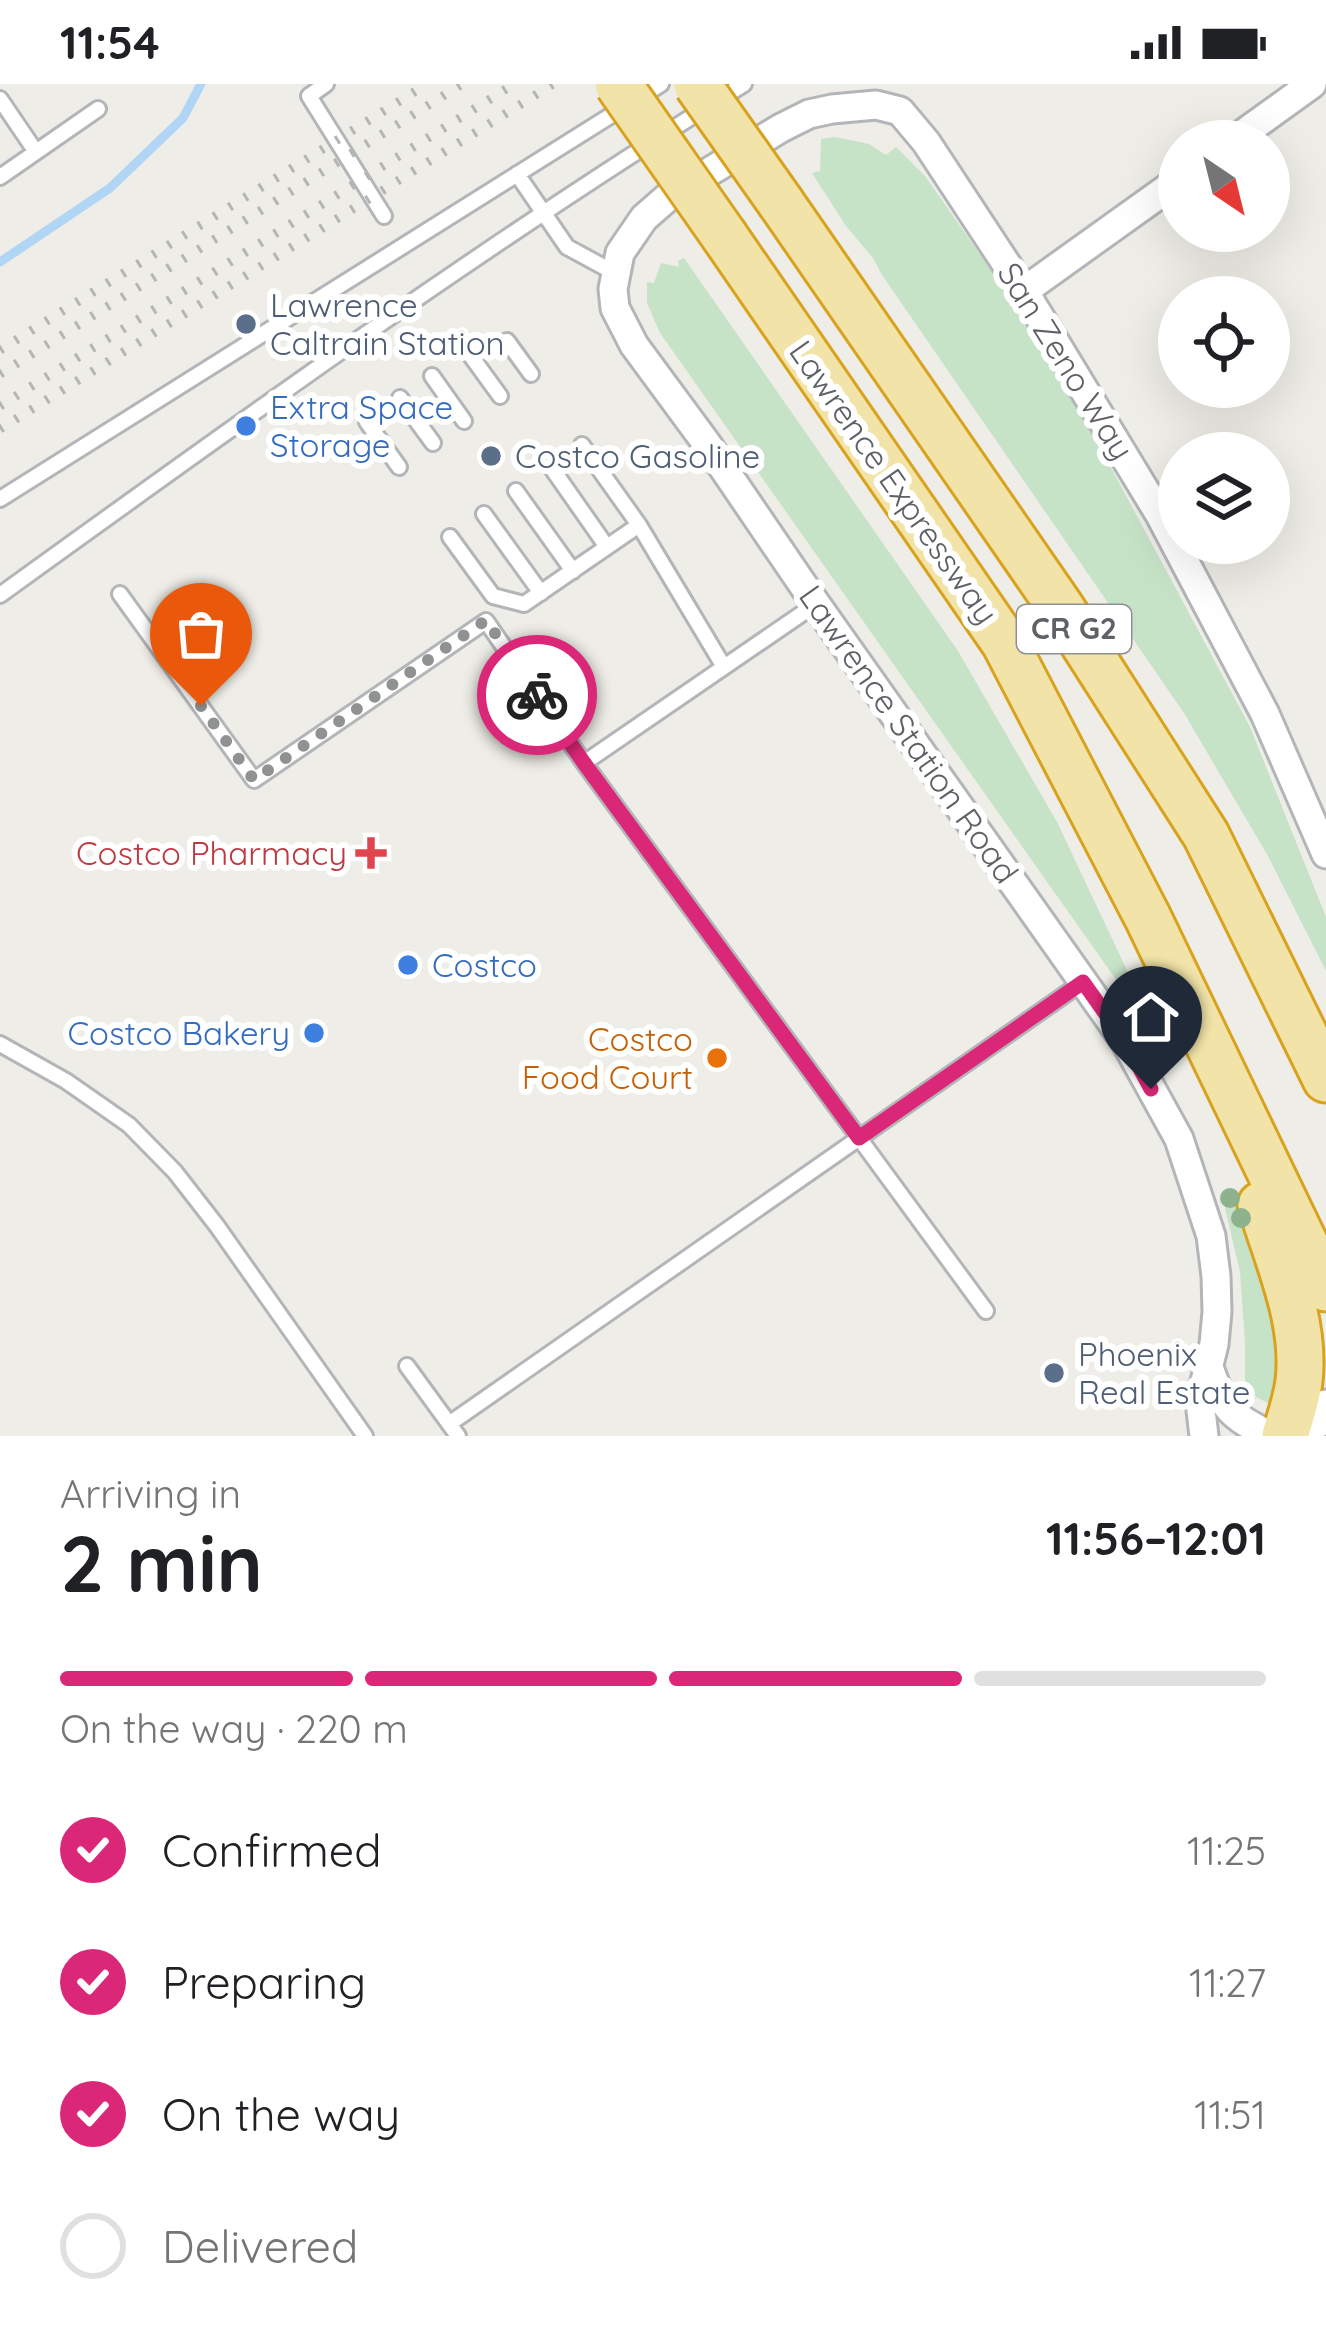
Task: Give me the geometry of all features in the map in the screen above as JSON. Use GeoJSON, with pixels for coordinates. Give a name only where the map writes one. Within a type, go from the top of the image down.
{"type":"FeatureCollection","features":[{"type":"Feature","properties":{"kind":"highway","name":"Lawrence Expressway"},"geometry":{"type":"LineString","coordinates":[[618,84],[1005,643],[1148,918],[1326,1288]]}},
{"type":"Feature","properties":{"kind":"highway","name":"Lawrence Expressway"},"geometry":{"type":"LineString","coordinates":[[697,84],[1061,608],[1206,835],[1326,1079]]}},
{"type":"Feature","properties":{"kind":"highway"},"geometry":{"type":"LineString","coordinates":[[1283,988],[1326,1052]]}},
{"type":"Feature","properties":{"kind":"highway"},"geometry":{"type":"LineString","coordinates":[[1220,1070],[1291,1302],[1299,1344],[1299,1380],[1288,1436]]}},
{"type":"Feature","properties":{"kind":"main road"},"geometry":{"type":"LineString","coordinates":[[1288,1436],[1326,1410]]}},
{"type":"Feature","properties":{"kind":"street"},"geometry":{"type":"LineString","coordinates":[[1261,120],[1312,84]]}},
{"type":"Feature","properties":{"kind":"street","name":"San Zeno Way"},"geometry":{"type":"LineString","coordinates":[[614,273],[620,253],[644,218],[668,197],[781,128],[854,95],[900,111],[1024,291],[1160,515],[1265,714],[1326,854]]}},
{"type":"Feature","properties":{"kind":"street"},"geometry":{"type":"LineString","coordinates":[[1024,291],[1158,195]]}},
{"type":"Feature","properties":{"kind":"street","name":"Lawrence Station Road"},"geometry":{"type":"LineString","coordinates":[[614,273],[615,308],[634,345],[1125,1041],[1179,1139],[1211,1236],[1216,1276],[1214,1344],[1200,1402],[1204,1436]]}},
{"type":"Feature","properties":{"kind":"street"},"geometry":{"type":"LineString","coordinates":[[1208,1364],[1232,1414],[1272,1436]]}},
{"type":"Feature","properties":{"kind":"lane"},"geometry":{"type":"LineString","coordinates":[[326,84],[309,96],[384,216]]}},
{"type":"Feature","properties":{"kind":"lane"},"geometry":{"type":"LineString","coordinates":[[0,499],[662,84]]}},
{"type":"Feature","properties":{"kind":"lane"},"geometry":{"type":"LineString","coordinates":[[0,595],[340,350],[599,174],[745,84]]}},
{"type":"Feature","properties":{"kind":"lane"},"geometry":{"type":"LineString","coordinates":[[0,100],[36,152]]}},
{"type":"Feature","properties":{"kind":"lane"},"geometry":{"type":"LineString","coordinates":[[0,177],[98,109]]}},
{"type":"Feature","properties":{"kind":"lane"},"geometry":{"type":"LineString","coordinates":[[517,174],[567,247],[614,273]]}},
{"type":"Feature","properties":{"kind":"lane"},"geometry":{"type":"LineString","coordinates":[[507,340],[531,374]]}},
{"type":"Feature","properties":{"kind":"lane"},"geometry":{"type":"LineString","coordinates":[[471,356],[500,396]]}},
{"type":"Feature","properties":{"kind":"lane"},"geometry":{"type":"LineString","coordinates":[[432,376],[464,421]]}},
{"type":"Feature","properties":{"kind":"lane"},"geometry":{"type":"LineString","coordinates":[[400,398],[433,443]]}},
{"type":"Feature","properties":{"kind":"lane"},"geometry":{"type":"LineString","coordinates":[[367,422],[400,467]]}},
{"type":"Feature","properties":{"kind":"lane"},"geometry":{"type":"LineString","coordinates":[[582,445],[639,525],[724,667]]}},
{"type":"Feature","properties":{"kind":"lane"},"geometry":{"type":"LineString","coordinates":[[550,467],[607,547]]}},
{"type":"Feature","properties":{"kind":"lane"},"geometry":{"type":"LineString","coordinates":[[516,491],[573,571]]}},
{"type":"Feature","properties":{"kind":"lane"},"geometry":{"type":"LineString","coordinates":[[484,514],[541,593]]}},
{"type":"Feature","properties":{"kind":"lane"},"geometry":{"type":"LineString","coordinates":[[450,538],[493,596],[524,604],[639,525]]}},
{"type":"Feature","properties":{"kind":"lane"},"geometry":{"type":"LineString","coordinates":[[120,593],[254,780],[486,620],[584,763],[986,1311]]}},
{"type":"Feature","properties":{"kind":"lane"},"geometry":{"type":"LineString","coordinates":[[584,763],[816,604]]}},
{"type":"Feature","properties":{"kind":"lane"},"geometry":{"type":"LineString","coordinates":[[407,1366],[453,1430],[1083,982]]}},
{"type":"Feature","properties":{"kind":"lane"},"geometry":{"type":"LineString","coordinates":[[0,1044],[129,1125],[175,1172],[364,1436]]}},
{"type":"Feature","properties":{"kind":"green space"},"geometry":{"type":"Polygon","coordinates":[[[821,139],[869,144],[886,155],[896,147],[925,176],[1034,332],[1250,727],[1326,917],[1326,971],[1268,856],[1184,713],[812,173],[820,171],[821,139]]]}},
{"type":"Feature","properties":{"kind":"green space"},"geometry":{"type":"Polygon","coordinates":[[[684,258],[958,651],[1057,822],[1158,1036],[1158,1046],[1148,1025],[660,333],[647,303],[647,282],[654,283],[661,263],[679,267],[678,261],[684,258]]]}},
{"type":"Feature","properties":{"kind":"green space"},"geometry":{"type":"Polygon","coordinates":[[[1230,1191],[1256,1247],[1277,1311],[1281,1398],[1272,1405],[1245,1385],[1240,1272],[1222,1195],[1230,1191]]]}},
{"type":"Feature","properties":{"kind":"waterway"},"geometry":{"type":"LineString","coordinates":[[0,262],[110,188],[183,118],[201,84]]}},
{"type":"Feature","properties":{"kind":"railway"},"geometry":{"type":"LineString","coordinates":[[0,350],[427,84]]}},
{"type":"Feature","properties":{"kind":"railway"},"geometry":{"type":"LineString","coordinates":[[0,374],[462,84]]}},
{"type":"Feature","properties":{"kind":"railway"},"geometry":{"type":"LineString","coordinates":[[0,406],[514,84]]}},
{"type":"Feature","properties":{"kind":"railway"},"geometry":{"type":"LineString","coordinates":[[0,429],[553,84]]}},
{"type":"Feature","properties":{"kind":"way so far"},"geometry":{"type":"LineString","coordinates":[[201,706],[254,780],[486,620],[537,695]]}},
{"type":"Feature","properties":{"kind":"place","name":"Lawrence Caltrain Station"},"geometry":{"type":"Point","coordinates":[246,324]}},
{"type":"Feature","properties":{"kind":"place","name":"Extra Space Storage"},"geometry":{"type":"Point","coordinates":[246,426]}},
{"type":"Feature","properties":{"kind":"place","name":"Costco Gasoline"},"geometry":{"type":"Point","coordinates":[491,456]}},
{"type":"Feature","properties":{"kind":"place","name":"Costco Pharmacy"},"geometry":{"type":"Point","coordinates":[371,853]}},
{"type":"Feature","properties":{"kind":"place","name":"Costco"},"geometry":{"type":"Point","coordinates":[408,965]}},
{"type":"Feature","properties":{"kind":"place","name":"Costco Bakery"},"geometry":{"type":"Point","coordinates":[314,1033]}},
{"type":"Feature","properties":{"kind":"place","name":"Costco Food Court"},"geometry":{"type":"Point","coordinates":[717,1058]}},
{"type":"Feature","properties":{"kind":"place","name":"Phoenix Real Estate"},"geometry":{"type":"Point","coordinates":[1054,1373]}},
{"type":"Feature","properties":{"kind":"route"},"geometry":{"type":"LineString","coordinates":[[537,695],[859,1138],[1083,982],[1125,1041],[1151,1089]]}}]}
